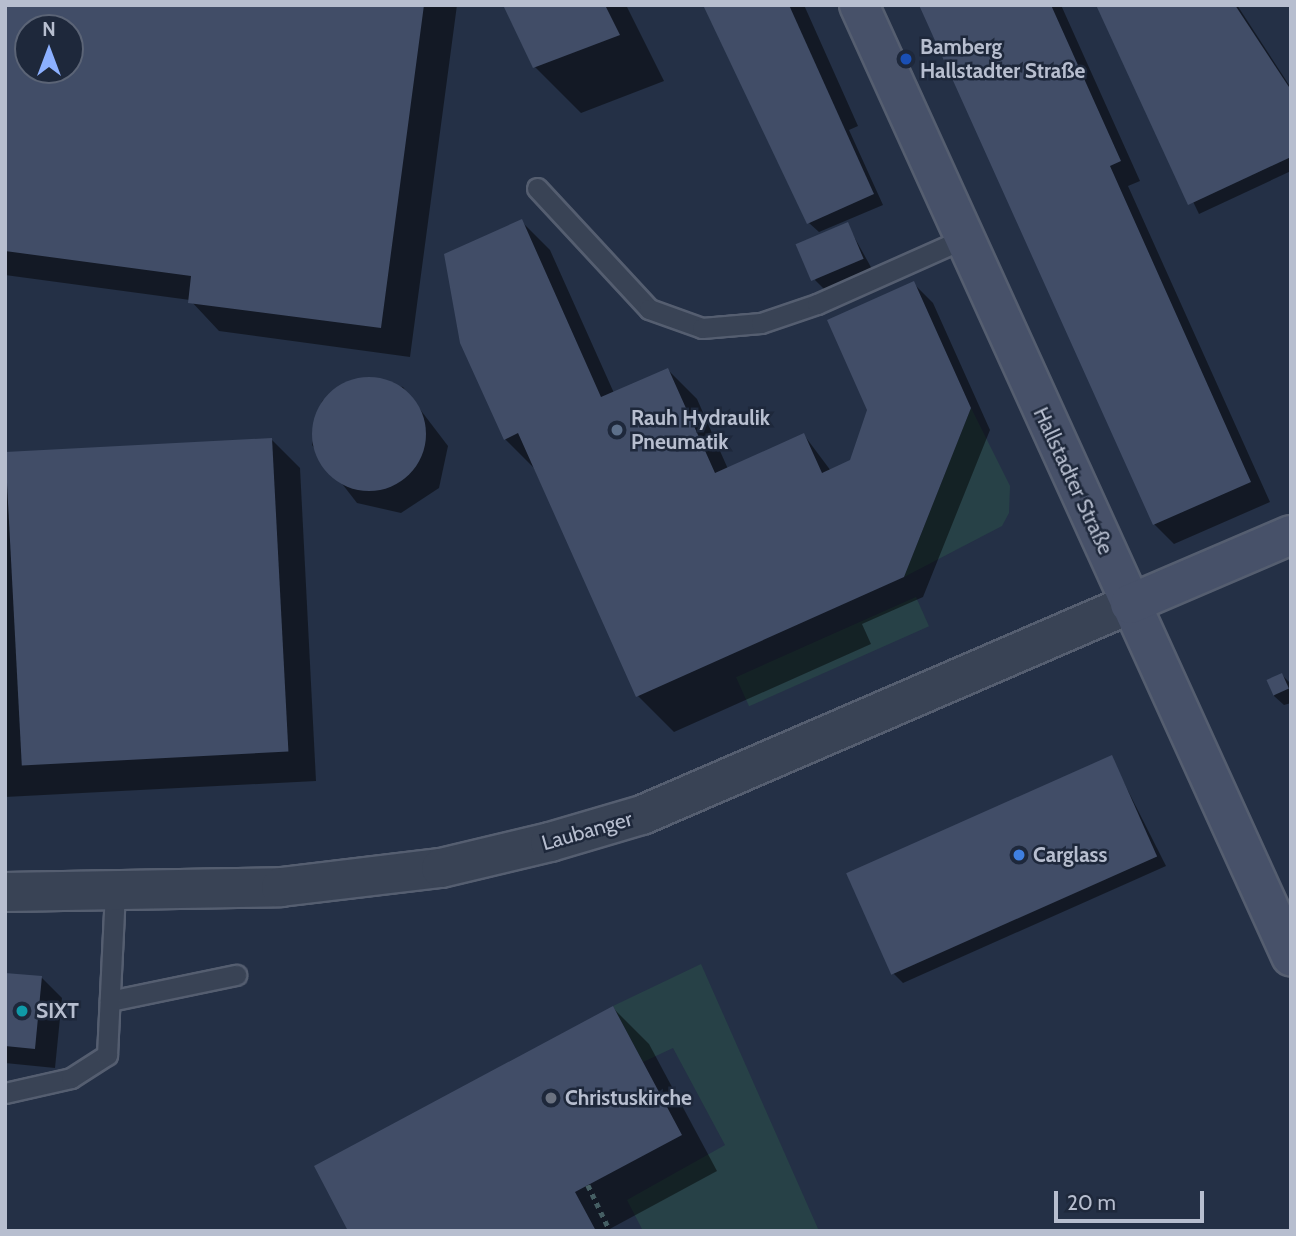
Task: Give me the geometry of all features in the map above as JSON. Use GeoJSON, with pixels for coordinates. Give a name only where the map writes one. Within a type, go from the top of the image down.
{"type":"FeatureCollection","features":[{"type":"Feature","properties":{"kind":"main road","name":"Hallstadter Straße"},"geometry":{"type":"LineString","coordinates":[[859,5],[1291,956]]}},
{"type":"Feature","properties":{"kind":"main road"},"geometry":{"type":"LineString","coordinates":[[1130,604],[1291,535]]}},
{"type":"Feature","properties":{"kind":"street","name":"Laubanger"},"geometry":{"type":"LineString","coordinates":[[5,892],[115,894],[361,878],[441,868],[550,842],[642,815],[1130,604]]}},
{"type":"Feature","properties":{"kind":"lane"},"geometry":{"type":"LineString","coordinates":[[537,188],[649,309],[702,328],[761,323],[806,307],[963,239]]}},
{"type":"Feature","properties":{"kind":"lane"},"geometry":{"type":"LineString","coordinates":[[5,1093],[71,1078],[107,1055],[115,894]]}},
{"type":"Feature","properties":{"kind":"lane"},"geometry":{"type":"LineString","coordinates":[[110,1000],[236,975]]}},
{"type":"Feature","properties":{"kind":"path"},"geometry":{"type":"LineString","coordinates":[[588,1185],[610,1231]]}},
{"type":"Feature","properties":{"kind":"green space"},"geometry":{"type":"Polygon","coordinates":[[[971,408],[1010,486],[1009,513],[1002,526],[904,577],[971,408]]]}},
{"type":"Feature","properties":{"kind":"green space"},"geometry":{"type":"Polygon","coordinates":[[[916,597],[929,626],[749,706],[736,677],[916,597]]]}},
{"type":"Feature","properties":{"kind":"green space"},"geometry":{"type":"Polygon","coordinates":[[[701,964],[819,1231],[643,1231],[627,1200],[725,1145],[673,1048],[643,1062],[613,1006],[701,964]]]}},
{"type":"Feature","properties":{"kind":"building"},"geometry":{"type":"Polygon","coordinates":[[[5,5],[424,5],[381,328],[188,303],[191,276],[5,251],[5,5]]]}},
{"type":"Feature","properties":{"kind":"building"},"geometry":{"type":"Polygon","coordinates":[[[503,5],[605,5],[620,35],[533,68],[503,5]]]}},
{"type":"Feature","properties":{"kind":"building"},"geometry":{"type":"Polygon","coordinates":[[[703,5],[789,5],[874,194],[807,224],[703,5]]]}},
{"type":"Feature","properties":{"kind":"building"},"geometry":{"type":"Polygon","coordinates":[[[919,5],[1051,5],[1121,161],[1110,166],[1251,482],[1153,525],[919,5]]]}},
{"type":"Feature","properties":{"kind":"building"},"geometry":{"type":"Polygon","coordinates":[[[1096,5],[1235,5],[1291,90],[1291,157],[1188,205],[1096,5]]]}},
{"type":"Feature","properties":{"kind":"building"},"geometry":{"type":"Polygon","coordinates":[[[522,219],[601,397],[668,368],[715,473],[804,433],[822,473],[850,460],[867,410],[827,320],[914,281],[971,408],[904,577],[636,697],[518,433],[504,440],[460,343],[444,254],[522,219]]]}},
{"type":"Feature","properties":{"kind":"building"},"geometry":{"type":"Polygon","coordinates":[[[848,222],[864,259],[811,281],[796,244],[848,222]]]}},
{"type":"Feature","properties":{"kind":"building"},"geometry":{"type":"Polygon","coordinates":[[[369,377],[391,381],[409,394],[422,412],[426,434],[422,456],[409,474],[391,487],[369,491],[347,487],[329,474],[316,456],[312,434],[316,412],[329,394],[347,381],[369,377]]]}},
{"type":"Feature","properties":{"kind":"building"},"geometry":{"type":"Polygon","coordinates":[[[272,438],[288,752],[22,766],[5,452],[272,438]]]}},
{"type":"Feature","properties":{"kind":"building"},"geometry":{"type":"Polygon","coordinates":[[[1282,673],[1289,689],[1273,695],[1266,680],[1282,673]]]}},
{"type":"Feature","properties":{"kind":"building"},"geometry":{"type":"Polygon","coordinates":[[[1112,755],[1157,856],[891,975],[846,873],[1112,755]]]}},
{"type":"Feature","properties":{"kind":"building","name":"SIXT"},"geometry":{"type":"Polygon","coordinates":[[[5,973],[42,976],[35,1049],[5,1046],[5,973]]]}},
{"type":"Feature","properties":{"kind":"building","name":"Christuskirche"},"geometry":{"type":"Polygon","coordinates":[[[613,1006],[682,1135],[575,1192],[596,1231],[348,1231],[314,1166],[613,1006]]]}},
{"type":"Feature","properties":{"kind":"place","name":"Bamberg Hallstadter Straße"},"geometry":{"type":"Point","coordinates":[906,59]}},
{"type":"Feature","properties":{"kind":"place","name":"Rauh Hydraulik Pneumatik"},"geometry":{"type":"Point","coordinates":[617,430]}},
{"type":"Feature","properties":{"kind":"place","name":"Carglass"},"geometry":{"type":"Point","coordinates":[1019,855]}},
{"type":"Feature","properties":{"kind":"place","name":"SIXT"},"geometry":{"type":"Point","coordinates":[22,1011]}},
{"type":"Feature","properties":{"kind":"place","name":"Christuskirche"},"geometry":{"type":"Point","coordinates":[551,1098]}}]}
